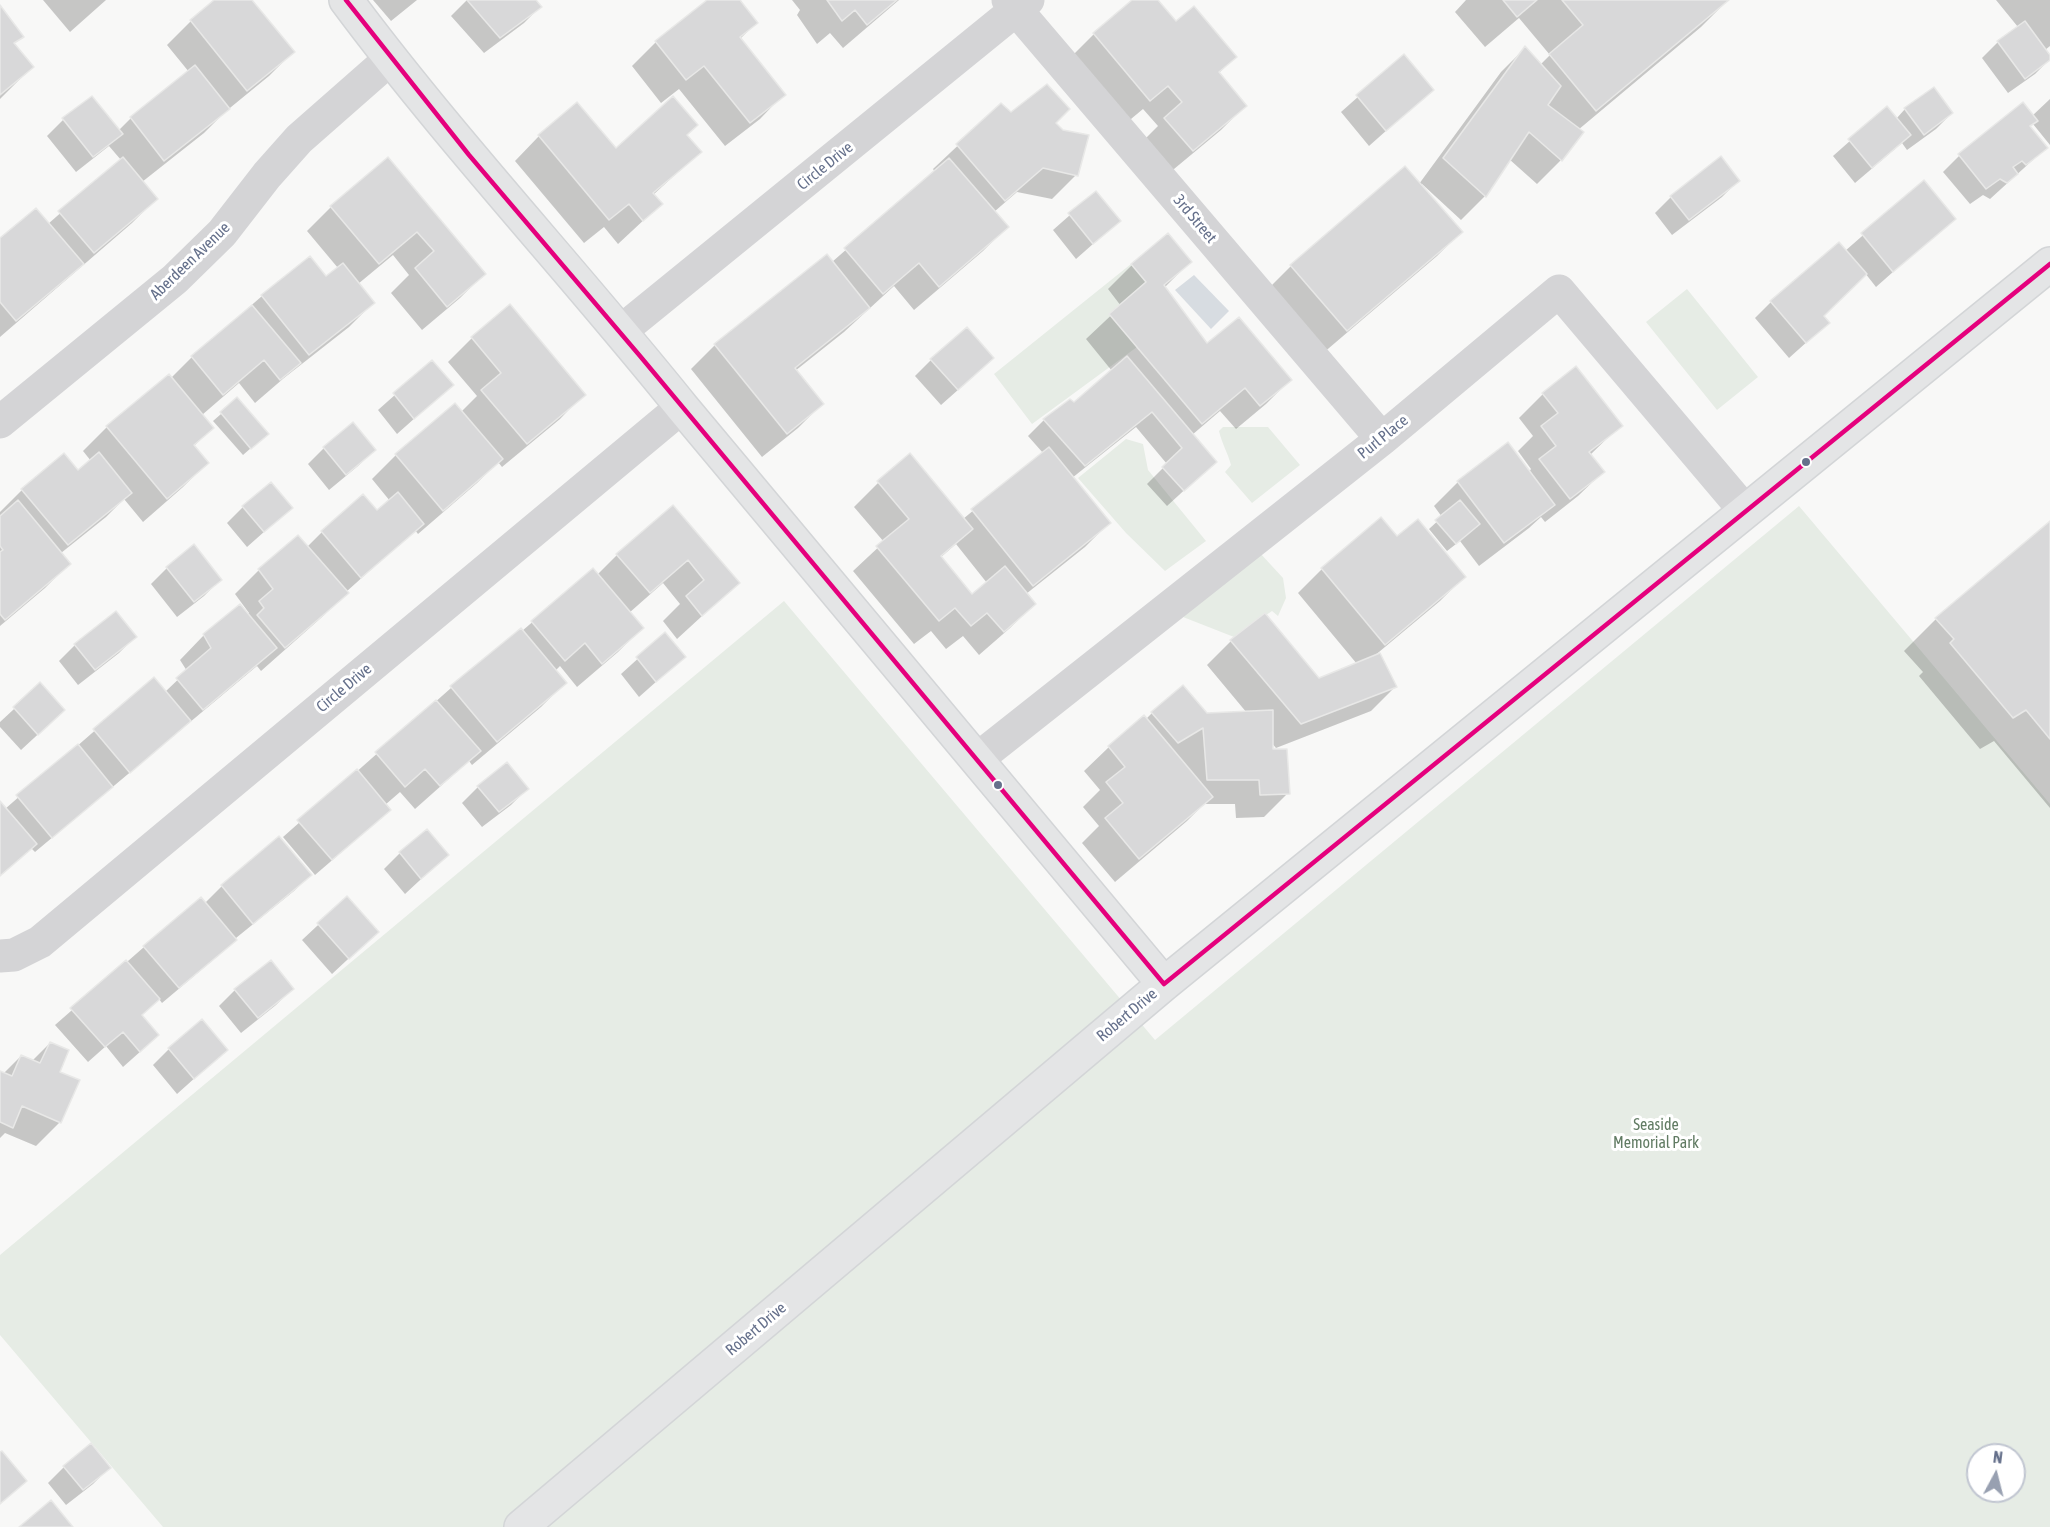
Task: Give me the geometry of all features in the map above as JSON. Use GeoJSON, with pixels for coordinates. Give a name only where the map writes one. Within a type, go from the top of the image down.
{"type":"FeatureCollection","features":[{"type":"Feature","properties":{"kind":"street"},"geometry":{"type":"LineString","coordinates":[[346,0],[390,59],[621,331],[1164,984]]}},
{"type":"Feature","properties":{"kind":"street","name":"Circle Drive"},"geometry":{"type":"LineString","coordinates":[[621,331],[1017,3]]}},
{"type":"Feature","properties":{"kind":"street","name":"3rd Street"},"geometry":{"type":"LineString","coordinates":[[1017,3],[1382,439]]}},
{"type":"Feature","properties":{"kind":"street","name":"Aberdeen Avenue"},"geometry":{"type":"LineString","coordinates":[[0,422],[174,279],[222,233],[267,175],[299,139],[390,59]]}},
{"type":"Feature","properties":{"kind":"street","name":"Robert Drive"},"geometry":{"type":"LineString","coordinates":[[521,1527],[1164,984],[2050,264]]}},
{"type":"Feature","properties":{"kind":"street","name":"Purl Place"},"geometry":{"type":"LineString","coordinates":[[976,760],[1382,439],[1559,291],[1746,512]]}},
{"type":"Feature","properties":{"kind":"street","name":"Circle Drive"},"geometry":{"type":"LineString","coordinates":[[0,956],[14,955],[40,942],[682,407]]}},
{"type":"Feature","properties":{"kind":"green space"},"geometry":{"type":"Polygon","coordinates":[[[1131,264],[1146,282],[1109,314],[1137,347],[1032,424],[994,374],[1131,264]]]}},
{"type":"Feature","properties":{"kind":"green space"},"geometry":{"type":"Polygon","coordinates":[[[1687,289],[1758,377],[1717,410],[1646,322],[1687,289]]]}},
{"type":"Feature","properties":{"kind":"green space"},"geometry":{"type":"Polygon","coordinates":[[[1223,427],[1268,427],[1300,465],[1252,503],[1225,472],[1231,465],[1219,431],[1223,427]]]}},
{"type":"Feature","properties":{"kind":"green space"},"geometry":{"type":"Polygon","coordinates":[[[1126,439],[1143,444],[1148,470],[1206,541],[1165,571],[1126,533],[1078,478],[1126,439]]]}},
{"type":"Feature","properties":{"kind":"green space","name":"Seaside Memorial Park"},"geometry":{"type":"Polygon","coordinates":[[[1799,506],[2050,804],[2050,1527],[163,1527],[0,1335],[0,1255],[784,601],[1155,1040],[1799,506]]]}},
{"type":"Feature","properties":{"kind":"green space"},"geometry":{"type":"Polygon","coordinates":[[[1260,553],[1283,578],[1286,598],[1278,616],[1272,611],[1234,637],[1183,617],[1260,553]]]}},
{"type":"Feature","properties":{"kind":"shaded area"},"geometry":{"type":"Polygon","coordinates":[[[1194,275],[1229,311],[1211,329],[1175,290],[1194,275]]]}},
{"type":"Feature","properties":{"kind":"building"},"geometry":{"type":"Polygon","coordinates":[[[214,0],[252,0],[295,52],[247,91],[190,20],[214,0]]]}},
{"type":"Feature","properties":{"kind":"building"},"geometry":{"type":"Polygon","coordinates":[[[467,0],[536,0],[542,7],[500,38],[467,0]]]}},
{"type":"Feature","properties":{"kind":"building"},"geometry":{"type":"Polygon","coordinates":[[[707,0],[740,0],[758,23],[740,37],[786,95],[750,123],[704,66],[686,80],[655,41],[707,0]]]}},
{"type":"Feature","properties":{"kind":"building"},"geometry":{"type":"Polygon","coordinates":[[[827,0],[897,0],[867,25],[855,10],[842,21],[827,0]]]}},
{"type":"Feature","properties":{"kind":"building"},"geometry":{"type":"Polygon","coordinates":[[[1132,0],[1158,0],[1176,21],[1194,6],[1237,57],[1219,72],[1247,106],[1193,151],[1164,118],[1182,102],[1168,86],[1150,101],[1093,33],[1132,0]]]}},
{"type":"Feature","properties":{"kind":"building"},"geometry":{"type":"Polygon","coordinates":[[[1503,0],[1537,0],[1517,17],[1503,0]]]}},
{"type":"Feature","properties":{"kind":"building"},"geometry":{"type":"Polygon","coordinates":[[[1562,0],[1729,0],[1596,111],[1549,54],[1583,25],[1562,0]]]}},
{"type":"Feature","properties":{"kind":"building"},"geometry":{"type":"Polygon","coordinates":[[[0,5],[24,37],[14,43],[34,67],[0,95],[0,5]]]}},
{"type":"Feature","properties":{"kind":"building"},"geometry":{"type":"Polygon","coordinates":[[[2025,21],[2050,55],[2050,60],[2025,79],[1997,41],[2025,21]]]}},
{"type":"Feature","properties":{"kind":"building"},"geometry":{"type":"Polygon","coordinates":[[[1525,46],[1561,86],[1548,105],[1584,132],[1562,161],[1529,132],[1486,197],[1443,158],[1525,46]]]}},
{"type":"Feature","properties":{"kind":"building"},"geometry":{"type":"Polygon","coordinates":[[[1404,54],[1434,90],[1386,131],[1356,95],[1404,54]]]}},
{"type":"Feature","properties":{"kind":"building"},"geometry":{"type":"Polygon","coordinates":[[[195,65],[230,109],[164,161],[130,117],[195,65]]]}},
{"type":"Feature","properties":{"kind":"building"},"geometry":{"type":"Polygon","coordinates":[[[1047,84],[1070,109],[1056,123],[1063,130],[1089,135],[1078,176],[1043,168],[1005,201],[956,144],[1001,103],[1011,112],[1047,84]]]}},
{"type":"Feature","properties":{"kind":"building"},"geometry":{"type":"Polygon","coordinates":[[[1934,87],[1953,113],[1924,135],[1904,108],[1934,87]]]}},
{"type":"Feature","properties":{"kind":"building"},"geometry":{"type":"Polygon","coordinates":[[[92,96],[123,134],[93,157],[62,118],[92,96]]]}},
{"type":"Feature","properties":{"kind":"building"},"geometry":{"type":"Polygon","coordinates":[[[673,96],[698,125],[687,135],[702,152],[653,193],[663,204],[643,221],[629,204],[609,220],[538,135],[577,102],[616,148],[673,96]]]}},
{"type":"Feature","properties":{"kind":"building"},"geometry":{"type":"Polygon","coordinates":[[[2023,102],[2038,121],[2030,126],[2048,148],[2026,165],[2022,161],[2013,167],[2018,174],[2007,183],[2000,179],[1986,189],[1958,154],[2023,102]]]}},
{"type":"Feature","properties":{"kind":"building"},"geometry":{"type":"Polygon","coordinates":[[[1887,106],[1911,135],[1872,168],[1848,139],[1887,106]]]}},
{"type":"Feature","properties":{"kind":"building"},"geometry":{"type":"Polygon","coordinates":[[[1721,156],[1740,181],[1689,220],[1670,196],[1721,156]]]}},
{"type":"Feature","properties":{"kind":"building"},"geometry":{"type":"Polygon","coordinates":[[[123,157],[158,199],[94,253],[58,211],[123,157]]]}},
{"type":"Feature","properties":{"kind":"building"},"geometry":{"type":"Polygon","coordinates":[[[388,157],[486,274],[447,307],[415,268],[434,251],[417,232],[379,264],[330,206],[388,157]]]}},
{"type":"Feature","properties":{"kind":"building"},"geometry":{"type":"Polygon","coordinates":[[[949,158],[1009,227],[939,287],[919,263],[883,294],[844,248],[949,158]]]}},
{"type":"Feature","properties":{"kind":"building"},"geometry":{"type":"Polygon","coordinates":[[[1405,166],[1463,232],[1347,331],[1290,265],[1405,166]]]}},
{"type":"Feature","properties":{"kind":"building"},"geometry":{"type":"Polygon","coordinates":[[[1924,180],[1956,219],[1893,272],[1861,233],[1924,180]]]}},
{"type":"Feature","properties":{"kind":"building"},"geometry":{"type":"Polygon","coordinates":[[[1096,191],[1121,221],[1093,244],[1068,213],[1096,191]]]}},
{"type":"Feature","properties":{"kind":"building"},"geometry":{"type":"Polygon","coordinates":[[[36,208],[84,264],[16,321],[0,302],[0,238],[36,208]]]}},
{"type":"Feature","properties":{"kind":"building"},"geometry":{"type":"Polygon","coordinates":[[[1168,233],[1192,262],[1164,285],[1207,343],[1239,317],[1292,380],[1260,406],[1245,388],[1202,424],[1109,314],[1146,282],[1131,264],[1168,233]]]}},
{"type":"Feature","properties":{"kind":"building"},"geometry":{"type":"Polygon","coordinates":[[[1839,242],[1867,274],[1824,316],[1830,323],[1806,343],[1770,301],[1839,242]]]}},
{"type":"Feature","properties":{"kind":"building"},"geometry":{"type":"Polygon","coordinates":[[[827,254],[870,308],[795,368],[824,404],[787,434],[714,344],[827,254]]]}},
{"type":"Feature","properties":{"kind":"building"},"geometry":{"type":"Polygon","coordinates":[[[310,256],[326,276],[343,263],[375,303],[309,355],[261,295],[310,256]]]}},
{"type":"Feature","properties":{"kind":"building"},"geometry":{"type":"Polygon","coordinates":[[[510,304],[586,395],[527,444],[481,390],[501,373],[471,337],[510,304]]]}},
{"type":"Feature","properties":{"kind":"building"},"geometry":{"type":"Polygon","coordinates":[[[252,305],[301,363],[280,380],[264,360],[223,395],[191,356],[252,305]]]}},
{"type":"Feature","properties":{"kind":"building"},"geometry":{"type":"Polygon","coordinates":[[[967,327],[994,358],[958,390],[930,359],[967,327]]]}},
{"type":"Feature","properties":{"kind":"building"},"geometry":{"type":"Polygon","coordinates":[[[1127,356],[1217,462],[1184,491],[1162,467],[1182,448],[1152,412],[1085,466],[1043,419],[1070,399],[1074,402],[1127,356]]]}},
{"type":"Feature","properties":{"kind":"building"},"geometry":{"type":"Polygon","coordinates":[[[432,360],[454,385],[414,419],[393,393],[432,360]]]}},
{"type":"Feature","properties":{"kind":"building"},"geometry":{"type":"Polygon","coordinates":[[[1576,366],[1623,426],[1589,452],[1605,472],[1570,499],[1539,459],[1556,446],[1541,426],[1558,413],[1542,393],[1576,366]]]}},
{"type":"Feature","properties":{"kind":"building"},"geometry":{"type":"Polygon","coordinates":[[[169,374],[214,428],[194,445],[209,463],[167,499],[106,426],[169,374]]]}},
{"type":"Feature","properties":{"kind":"building"},"geometry":{"type":"Polygon","coordinates":[[[237,397],[269,434],[251,449],[220,412],[237,397]]]}},
{"type":"Feature","properties":{"kind":"building"},"geometry":{"type":"Polygon","coordinates":[[[455,403],[503,459],[443,511],[395,454],[455,403]]]}},
{"type":"Feature","properties":{"kind":"building"},"geometry":{"type":"Polygon","coordinates":[[[353,422],[376,450],[346,475],[323,447],[353,422]]]}},
{"type":"Feature","properties":{"kind":"building"},"geometry":{"type":"Polygon","coordinates":[[[1508,442],[1555,505],[1504,543],[1457,481],[1508,442]]]}},
{"type":"Feature","properties":{"kind":"building"},"geometry":{"type":"Polygon","coordinates":[[[1049,447],[1111,523],[1033,586],[971,509],[1049,447]]]}},
{"type":"Feature","properties":{"kind":"building"},"geometry":{"type":"Polygon","coordinates":[[[99,452],[132,493],[68,545],[21,489],[64,453],[78,470],[99,452]]]}},
{"type":"Feature","properties":{"kind":"building"},"geometry":{"type":"Polygon","coordinates":[[[910,453],[973,529],[941,556],[972,594],[1005,566],[1036,604],[1004,632],[987,613],[971,626],[955,608],[939,621],[876,546],[909,519],[877,481],[910,453]]]}},
{"type":"Feature","properties":{"kind":"building"},"geometry":{"type":"Polygon","coordinates":[[[271,482],[293,508],[264,532],[242,506],[271,482]]]}},
{"type":"Feature","properties":{"kind":"building"},"geometry":{"type":"Polygon","coordinates":[[[398,492],[424,524],[361,578],[321,531],[363,494],[377,510],[398,492]]]}},
{"type":"Feature","properties":{"kind":"building"},"geometry":{"type":"Polygon","coordinates":[[[18,500],[71,564],[5,620],[0,614],[0,552],[3,550],[0,546],[0,516],[18,500]]]}},
{"type":"Feature","properties":{"kind":"building"},"geometry":{"type":"Polygon","coordinates":[[[1460,500],[1480,524],[1456,544],[1435,520],[1460,500]]]}},
{"type":"Feature","properties":{"kind":"building"},"geometry":{"type":"Polygon","coordinates":[[[673,505],[740,583],[702,616],[686,596],[704,580],[688,560],[650,593],[616,554],[673,505]]]}},
{"type":"Feature","properties":{"kind":"building"},"geometry":{"type":"Polygon","coordinates":[[[1381,517],[1397,536],[1418,519],[1466,577],[1385,645],[1321,568],[1381,517]]]}},
{"type":"Feature","properties":{"kind":"building"},"geometry":{"type":"Polygon","coordinates":[[[2050,521],[2050,739],[2026,710],[2013,718],[1950,643],[1954,639],[1935,618],[2050,521]]]}},
{"type":"Feature","properties":{"kind":"building"},"geometry":{"type":"Polygon","coordinates":[[[298,535],[349,593],[285,648],[257,615],[264,608],[259,601],[273,589],[258,569],[298,535]]]}},
{"type":"Feature","properties":{"kind":"building"},"geometry":{"type":"Polygon","coordinates":[[[194,544],[222,580],[194,602],[166,567],[194,544]]]}},
{"type":"Feature","properties":{"kind":"building"},"geometry":{"type":"Polygon","coordinates":[[[593,568],[644,628],[602,664],[585,643],[565,661],[531,621],[593,568]]]}},
{"type":"Feature","properties":{"kind":"building"},"geometry":{"type":"Polygon","coordinates":[[[240,604],[277,648],[203,710],[176,678],[211,648],[203,634],[240,604]]]}},
{"type":"Feature","properties":{"kind":"building"},"geometry":{"type":"Polygon","coordinates":[[[116,611],[137,637],[95,670],[74,644],[116,611]]]}},
{"type":"Feature","properties":{"kind":"building"},"geometry":{"type":"Polygon","coordinates":[[[1265,613],[1319,678],[1380,653],[1397,687],[1301,724],[1230,640],[1265,613]]]}},
{"type":"Feature","properties":{"kind":"building"},"geometry":{"type":"Polygon","coordinates":[[[521,628],[567,683],[497,742],[450,686],[521,628]]]}},
{"type":"Feature","properties":{"kind":"building"},"geometry":{"type":"Polygon","coordinates":[[[665,632],[686,657],[656,682],[636,657],[665,632]]]}},
{"type":"Feature","properties":{"kind":"building"},"geometry":{"type":"Polygon","coordinates":[[[154,677],[191,721],[130,773],[93,729],[154,677]]]}},
{"type":"Feature","properties":{"kind":"building"},"geometry":{"type":"Polygon","coordinates":[[[40,682],[65,710],[38,735],[13,707],[40,682]]]}},
{"type":"Feature","properties":{"kind":"building"},"geometry":{"type":"Polygon","coordinates":[[[1183,685],[1207,713],[1273,710],[1273,749],[1287,749],[1290,794],[1260,795],[1259,780],[1207,780],[1203,728],[1178,743],[1151,712],[1183,685]]]}},
{"type":"Feature","properties":{"kind":"building"},"geometry":{"type":"Polygon","coordinates":[[[436,700],[481,751],[440,786],[425,769],[405,787],[375,752],[436,700]]]}},
{"type":"Feature","properties":{"kind":"building"},"geometry":{"type":"Polygon","coordinates":[[[1144,715],[1213,797],[1139,859],[1105,818],[1123,803],[1106,782],[1125,767],[1108,746],[1144,715]]]}},
{"type":"Feature","properties":{"kind":"building"},"geometry":{"type":"Polygon","coordinates":[[[78,744],[113,787],[52,838],[16,795],[78,744]]]}},
{"type":"Feature","properties":{"kind":"building"},"geometry":{"type":"Polygon","coordinates":[[[507,762],[529,789],[499,812],[477,786],[507,762]]]}},
{"type":"Feature","properties":{"kind":"building"},"geometry":{"type":"Polygon","coordinates":[[[357,769],[391,810],[332,860],[297,820],[357,769]]]}},
{"type":"Feature","properties":{"kind":"building"},"geometry":{"type":"Polygon","coordinates":[[[0,801],[37,844],[0,876],[0,801]]]}},
{"type":"Feature","properties":{"kind":"building"},"geometry":{"type":"Polygon","coordinates":[[[427,829],[449,855],[421,879],[399,852],[427,829]]]}},
{"type":"Feature","properties":{"kind":"building"},"geometry":{"type":"Polygon","coordinates":[[[279,836],[312,875],[253,924],[221,885],[279,836]]]}},
{"type":"Feature","properties":{"kind":"building"},"geometry":{"type":"Polygon","coordinates":[[[347,896],[379,932],[349,959],[317,923],[347,896]]]}},
{"type":"Feature","properties":{"kind":"building"},"geometry":{"type":"Polygon","coordinates":[[[201,897],[237,940],[179,988],[143,946],[201,897]]]}},
{"type":"Feature","properties":{"kind":"building"},"geometry":{"type":"Polygon","coordinates":[[[126,960],[160,999],[142,1015],[159,1035],[140,1052],[123,1032],[105,1047],[70,1008],[126,960]]]}},
{"type":"Feature","properties":{"kind":"building"},"geometry":{"type":"Polygon","coordinates":[[[271,960],[294,989],[258,1018],[234,989],[271,960]]]}},
{"type":"Feature","properties":{"kind":"building"},"geometry":{"type":"Polygon","coordinates":[[[202,1019],[228,1050],[194,1079],[168,1048],[202,1019]]]}},
{"type":"Feature","properties":{"kind":"building"},"geometry":{"type":"Polygon","coordinates":[[[50,1042],[69,1050],[60,1072],[80,1080],[61,1123],[22,1106],[13,1128],[0,1122],[0,1071],[12,1076],[21,1055],[40,1063],[50,1042]]]}},
{"type":"Feature","properties":{"kind":"building"},"geometry":{"type":"Polygon","coordinates":[[[91,1443],[111,1468],[83,1490],[63,1466],[91,1443]]]}},
{"type":"Feature","properties":{"kind":"building"},"geometry":{"type":"Polygon","coordinates":[[[2,1451],[27,1481],[0,1504],[0,1452],[2,1451]]]}},
{"type":"Feature","properties":{"kind":"building"},"geometry":{"type":"Polygon","coordinates":[[[51,1500],[73,1527],[19,1527],[51,1500]]]}},
{"type":"Feature","properties":{"kind":"transit line"},"geometry":{"type":"LineString","coordinates":[[346,0],[469,155],[640,356],[1164,984],[2050,264]]}}]}
